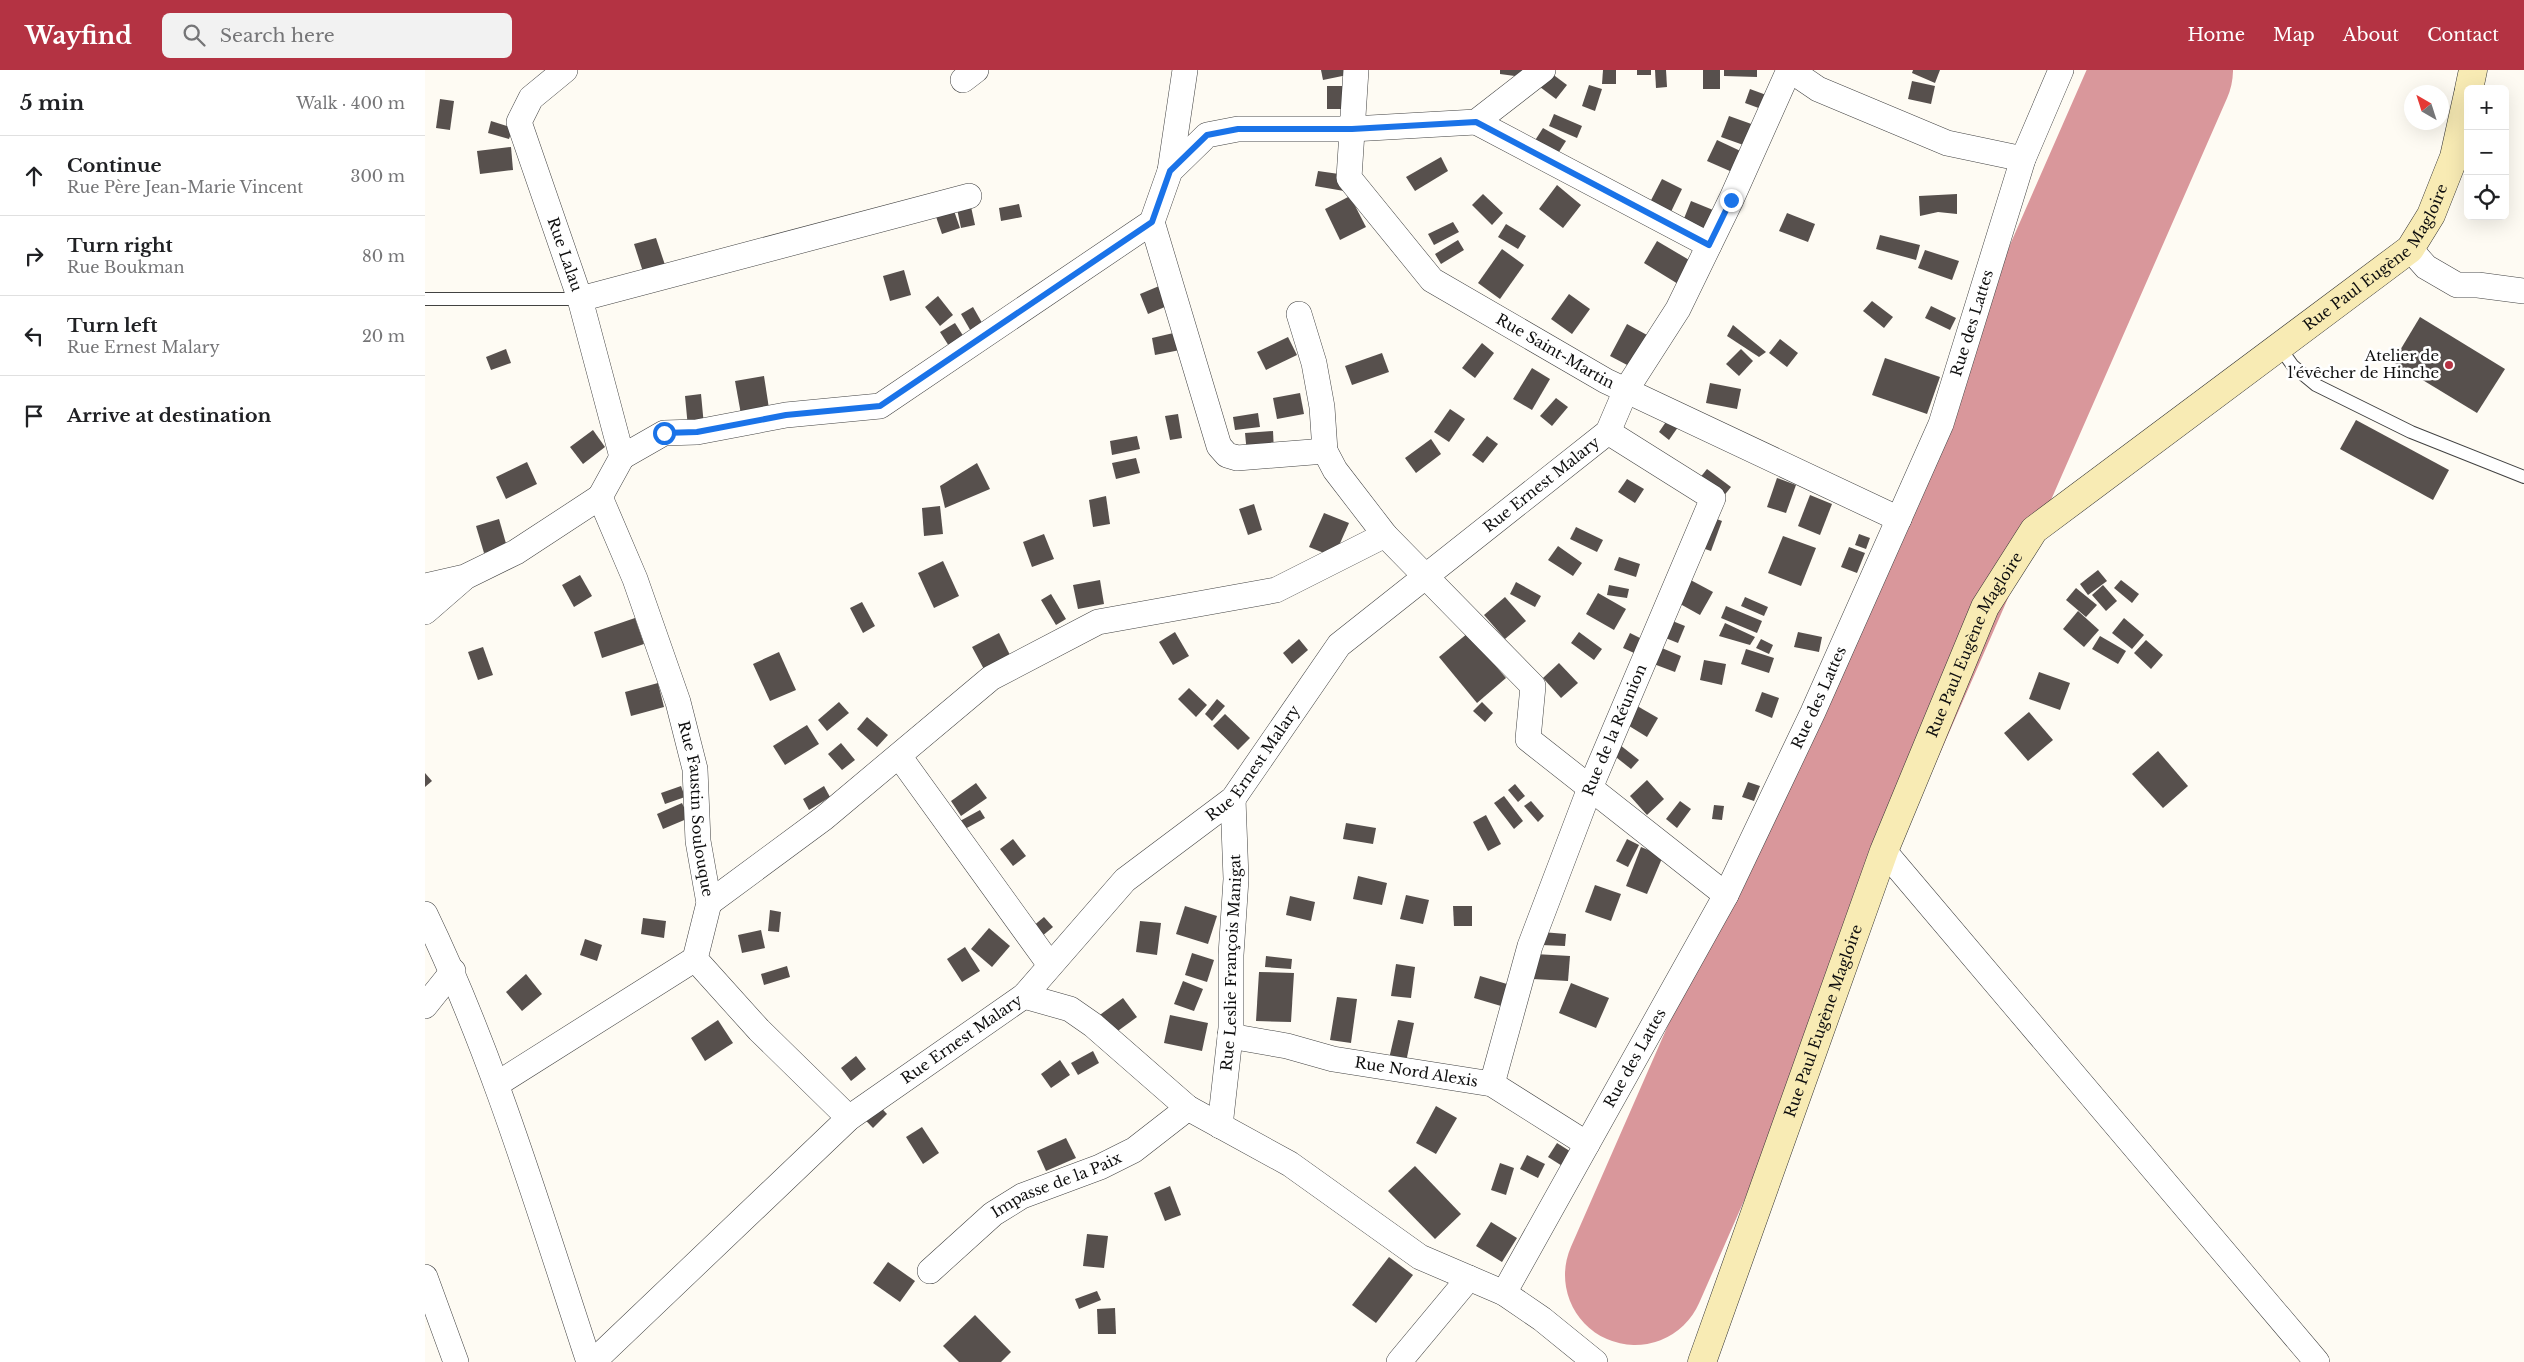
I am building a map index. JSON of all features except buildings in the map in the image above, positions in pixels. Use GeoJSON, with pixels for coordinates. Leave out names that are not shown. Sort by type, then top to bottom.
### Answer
{"type":"FeatureCollection","features":[{"type":"Feature","properties":{"kind":"main road"},"geometry":{"type":"LineString","coordinates":[[2470,85],[2473,70]]}},
{"type":"Feature","properties":{"kind":"main road","name":"Rue Paul Eugène Magloire"},"geometry":{"type":"LineString","coordinates":[[1702,1362],[1884,851],[1985,607],[2034,530],[2410,249],[2431,215],[2454,157],[2464,112]]}},
{"type":"Feature","properties":{"kind":"street","name":"Rue Lalau"},"geometry":{"type":"LineString","coordinates":[[565,70],[531,98],[519,122],[580,299],[622,457]]}},
{"type":"Feature","properties":{"kind":"street"},"geometry":{"type":"LineString","coordinates":[[1185,70],[1170,171],[1152,222],[1219,446],[1227,455],[1237,458],[1325,451]]}},
{"type":"Feature","properties":{"kind":"street","name":"Rue Saint-Martin"},"geometry":{"type":"LineString","coordinates":[[1356,70],[1349,178],[1432,280],[1626,390],[1899,519]]}},
{"type":"Feature","properties":{"kind":"street"},"geometry":{"type":"LineString","coordinates":[[1476,122],[1543,70]]}},
{"type":"Feature","properties":{"kind":"street"},"geometry":{"type":"LineString","coordinates":[[1789,70],[1818,90],[1947,143],[2023,159]]}},
{"type":"Feature","properties":{"kind":"street","name":"Rue Ernest Malary"},"geometry":{"type":"LineString","coordinates":[[591,1362],[849,1118],[1024,996],[1125,880],[1233,799],[1339,646],[1608,432],[1626,390],[1678,308],[1789,70]]}},
{"type":"Feature","properties":{"kind":"street","name":"Rue des Lattes"},"geometry":{"type":"LineString","coordinates":[[1504,1293],[1726,895],[1813,712],[1941,424],[2023,159],[2061,70]]}},
{"type":"Feature","properties":{"kind":"street"},"geometry":{"type":"LineString","coordinates":[[1170,171],[1207,135],[1238,129],[1352,129],[1476,122],[1709,245]]}},
{"type":"Feature","properties":{"kind":"street"},"geometry":{"type":"LineString","coordinates":[[580,299],[969,196]]}},
{"type":"Feature","properties":{"kind":"street"},"geometry":{"type":"LineString","coordinates":[[425,586],[465,577],[516,552],[599,498],[622,457],[664,433],[697,432],[786,415],[880,406],[1152,222]]}},
{"type":"Feature","properties":{"kind":"street"},"geometry":{"type":"LineString","coordinates":[[2410,249],[2426,267],[2457,285],[2477,285],[2524,291]]}},
{"type":"Feature","properties":{"kind":"street"},"geometry":{"type":"LineString","coordinates":[[1299,314],[1314,363],[1323,407],[1325,451],[1335,470],[1385,535],[1533,686],[1528,739],[1726,895]]}},
{"type":"Feature","properties":{"kind":"street","name":"Rue de la Réunion"},"geometry":{"type":"LineString","coordinates":[[1492,1084],[1530,946],[1590,788],[1713,498],[1608,432]]}},
{"type":"Feature","properties":{"kind":"street","name":"Rue Faustin Soulouque"},"geometry":{"type":"LineString","coordinates":[[599,498],[635,578],[678,702],[695,769],[698,841],[709,903],[695,959]]}},
{"type":"Feature","properties":{"kind":"street"},"geometry":{"type":"LineString","coordinates":[[709,903],[824,818],[991,678],[1098,622],[1276,590],[1385,535]]}},
{"type":"Feature","properties":{"kind":"street"},"geometry":{"type":"LineString","coordinates":[[425,612],[465,577]]}},
{"type":"Feature","properties":{"kind":"street"},"geometry":{"type":"LineString","coordinates":[[899,756],[1050,965]]}},
{"type":"Feature","properties":{"kind":"street","name":"Rue Leslie François Manigat"},"geometry":{"type":"LineString","coordinates":[[1220,1126],[1230,1036],[1231,955],[1237,879],[1233,799]]}},
{"type":"Feature","properties":{"kind":"street"},"geometry":{"type":"LineString","coordinates":[[1884,851],[2317,1362]]}},
{"type":"Feature","properties":{"kind":"street"},"geometry":{"type":"LineString","coordinates":[[425,914],[453,971],[497,1084],[591,1362]]}},
{"type":"Feature","properties":{"kind":"street"},"geometry":{"type":"LineString","coordinates":[[497,1084],[695,959],[759,1030],[849,1118]]}},
{"type":"Feature","properties":{"kind":"street"},"geometry":{"type":"LineString","coordinates":[[425,1006],[453,971]]}},
{"type":"Feature","properties":{"kind":"street"},"geometry":{"type":"LineString","coordinates":[[1024,996],[1070,1009],[1093,1025],[1188,1108],[1289,1164],[1421,1258],[1504,1293],[1543,1319],[1595,1362]]}},
{"type":"Feature","properties":{"kind":"street","name":"Rue Nord Alexis"},"geometry":{"type":"LineString","coordinates":[[1230,1036],[1287,1046],[1333,1059],[1492,1084],[1587,1144]]}},
{"type":"Feature","properties":{"kind":"street","name":"Impasse de la Paix"},"geometry":{"type":"LineString","coordinates":[[930,1271],[993,1214],[1022,1196],[1100,1168],[1134,1150],[1188,1108]]}},
{"type":"Feature","properties":{"kind":"street"},"geometry":{"type":"LineString","coordinates":[[425,1278],[456,1362]]}},
{"type":"Feature","properties":{"kind":"street"},"geometry":{"type":"LineString","coordinates":[[1399,1362],[1469,1278]]}},
{"type":"Feature","properties":{"kind":"lane"},"geometry":{"type":"LineString","coordinates":[[425,299],[580,299]]}},
{"type":"Feature","properties":{"kind":"lane"},"geometry":{"type":"LineString","coordinates":[[2280,348],[2293,366],[2316,384],[2411,432],[2524,477]]}},
{"type":"Feature","properties":{"kind":"runway"},"geometry":{"type":"LineString","coordinates":[[1635,1275],[2163,70]]}},
{"type":"Feature","properties":{"kind":"place","name":"Atelier de l'évêcher de Hinche"},"geometry":{"type":"Point","coordinates":[2449,365]}},
{"type":"Feature","properties":{"kind":"route"},"geometry":{"type":"LineString","coordinates":[[664,433],[697,432],[786,415],[880,406],[1152,222],[1170,171],[1207,135],[1238,129],[1352,129],[1476,122],[1709,245],[1731,200]]}}]}
